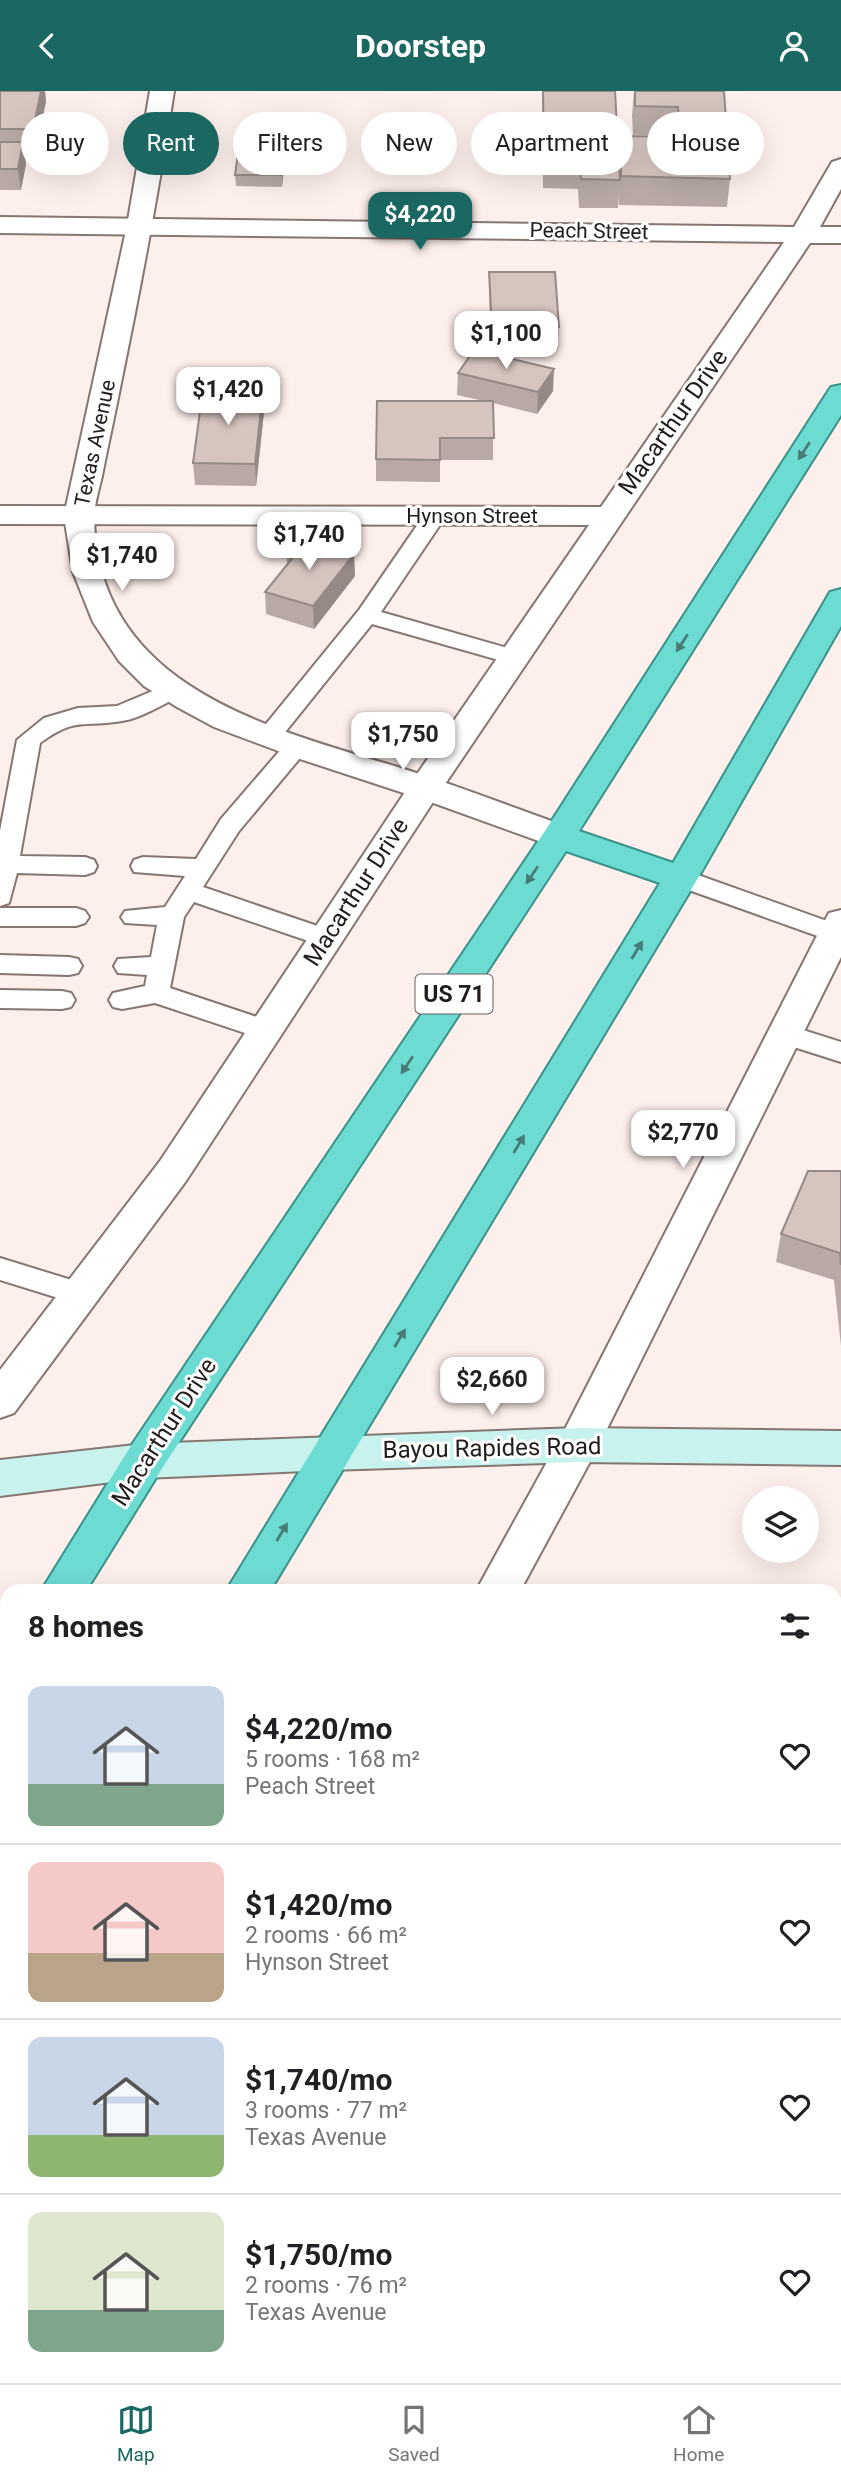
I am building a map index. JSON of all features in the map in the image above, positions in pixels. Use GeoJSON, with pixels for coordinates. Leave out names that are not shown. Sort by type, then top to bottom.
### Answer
{"type":"FeatureCollection","features":[{"type":"Feature","properties":{"kind":"highway","name":"Macarthur Drive"},"geometry":{"type":"LineString","coordinates":[[66,1584],[144,1461],[559,836],[841,393]]}},
{"type":"Feature","properties":{"kind":"highway"},"geometry":{"type":"LineString","coordinates":[[251,1584],[681,878],[841,599]]}},
{"type":"Feature","properties":{"kind":"highway"},"geometry":{"type":"LineString","coordinates":[[559,836],[681,878]]}},
{"type":"Feature","properties":{"kind":"main road","name":"Bayou Rapides Road"},"geometry":{"type":"LineString","coordinates":[[0,1478],[144,1461],[329,1453],[578,1445],[841,1448]]}},
{"type":"Feature","properties":{"kind":"street","name":"Texas Avenue"},"geometry":{"type":"LineString","coordinates":[[162,91],[140,226],[79,516],[82,549],[104,618],[132,656],[174,690],[200,706],[284,741],[425,787],[559,836]]}},
{"type":"Feature","properties":{"kind":"street","name":"Macarthur Drive"},"geometry":{"type":"LineString","coordinates":[[0,1401],[173,1171],[425,787],[803,233],[841,167]]}},
{"type":"Feature","properties":{"kind":"street","name":"Peach Street"},"geometry":{"type":"LineString","coordinates":[[0,225],[841,235]]}},
{"type":"Feature","properties":{"kind":"street","name":"Hynson Street"},"geometry":{"type":"LineString","coordinates":[[0,516],[608,516]]}},
{"type":"Feature","properties":{"kind":"street"},"geometry":{"type":"LineString","coordinates":[[501,1584],[578,1445],[838,927]]}},
{"type":"Feature","properties":{"kind":"lane"},"geometry":{"type":"LineString","coordinates":[[156,993],[172,916],[284,741],[435,516]]}},
{"type":"Feature","properties":{"kind":"lane"},"geometry":{"type":"LineString","coordinates":[[367,615],[513,657]]}},
{"type":"Feature","properties":{"kind":"lane"},"geometry":{"type":"LineString","coordinates":[[0,897],[29,740],[52,723],[78,716],[121,714],[174,690]]}},
{"type":"Feature","properties":{"kind":"lane"},"geometry":{"type":"LineString","coordinates":[[6,864],[85,866]]}},
{"type":"Feature","properties":{"kind":"lane"},"geometry":{"type":"LineString","coordinates":[[143,866],[203,867]]}},
{"type":"Feature","properties":{"kind":"lane"},"geometry":{"type":"LineString","coordinates":[[681,878],[838,927]]}},
{"type":"Feature","properties":{"kind":"lane"},"geometry":{"type":"LineString","coordinates":[[188,891],[326,938]]}},
{"type":"Feature","properties":{"kind":"lane"},"geometry":{"type":"LineString","coordinates":[[134,918],[172,916]]}},
{"type":"Feature","properties":{"kind":"lane"},"geometry":{"type":"LineString","coordinates":[[0,917],[76,917]]}},
{"type":"Feature","properties":{"kind":"lane"},"geometry":{"type":"LineString","coordinates":[[0,964],[69,966]]}},
{"type":"Feature","properties":{"kind":"lane"},"geometry":{"type":"LineString","coordinates":[[127,966],[162,967]]}},
{"type":"Feature","properties":{"kind":"lane"},"geometry":{"type":"LineString","coordinates":[[122,1000],[156,993],[265,1030]]}},
{"type":"Feature","properties":{"kind":"lane"},"geometry":{"type":"LineString","coordinates":[[0,999],[62,1000]]}},
{"type":"Feature","properties":{"kind":"lane"},"geometry":{"type":"LineString","coordinates":[[784,1034],[841,1052]]}},
{"type":"Feature","properties":{"kind":"lane"},"geometry":{"type":"LineString","coordinates":[[0,1269],[81,1294]]}},
{"type":"Feature","properties":{"kind":"building"},"geometry":{"type":"Polygon","coordinates":[[[0,91],[41,91],[37,112],[21,112],[21,129],[0,129],[0,91]]]}},
{"type":"Feature","properties":{"kind":"building"},"geometry":{"type":"Polygon","coordinates":[[[543,91],[615,91],[616,112],[543,112],[543,91]]]}},
{"type":"Feature","properties":{"kind":"building"},"geometry":{"type":"Polygon","coordinates":[[[635,91],[724,91],[725,112],[678,112],[678,107],[635,106],[635,91]]]}},
{"type":"Feature","properties":{"kind":"building"},"geometry":{"type":"Polygon","coordinates":[[[633,136],[647,136],[647,175],[730,175],[730,179],[621,176],[633,175],[633,136]]]}},
{"type":"Feature","properties":{"kind":"building"},"geometry":{"type":"Polygon","coordinates":[[[0,142],[21,142],[18,169],[0,169],[0,142]]]}},
{"type":"Feature","properties":{"kind":"building"},"geometry":{"type":"Polygon","coordinates":[[[581,175],[620,175],[620,180],[581,179],[581,175]]]}},
{"type":"Feature","properties":{"kind":"building"},"geometry":{"type":"Polygon","coordinates":[[[489,272],[555,272],[559,327],[492,327],[489,272]]]}},
{"type":"Feature","properties":{"kind":"building"},"geometry":{"type":"Polygon","coordinates":[[[474,350],[554,369],[538,392],[458,373],[474,350]]]}},
{"type":"Feature","properties":{"kind":"building"},"geometry":{"type":"Polygon","coordinates":[[[203,389],[263,390],[255,464],[193,463],[203,389]]]}},
{"type":"Feature","properties":{"kind":"building"},"geometry":{"type":"Polygon","coordinates":[[[377,401],[493,401],[494,438],[440,438],[440,460],[376,459],[377,401]]]}},
{"type":"Feature","properties":{"kind":"building"},"geometry":{"type":"Polygon","coordinates":[[[292,536],[354,554],[313,606],[265,592],[299,550],[286,544],[292,536]]]}},
{"type":"Feature","properties":{"kind":"building"},"geometry":{"type":"Polygon","coordinates":[[[808,1171],[841,1171],[841,1265],[840,1253],[781,1234],[808,1171]]]}}]}
